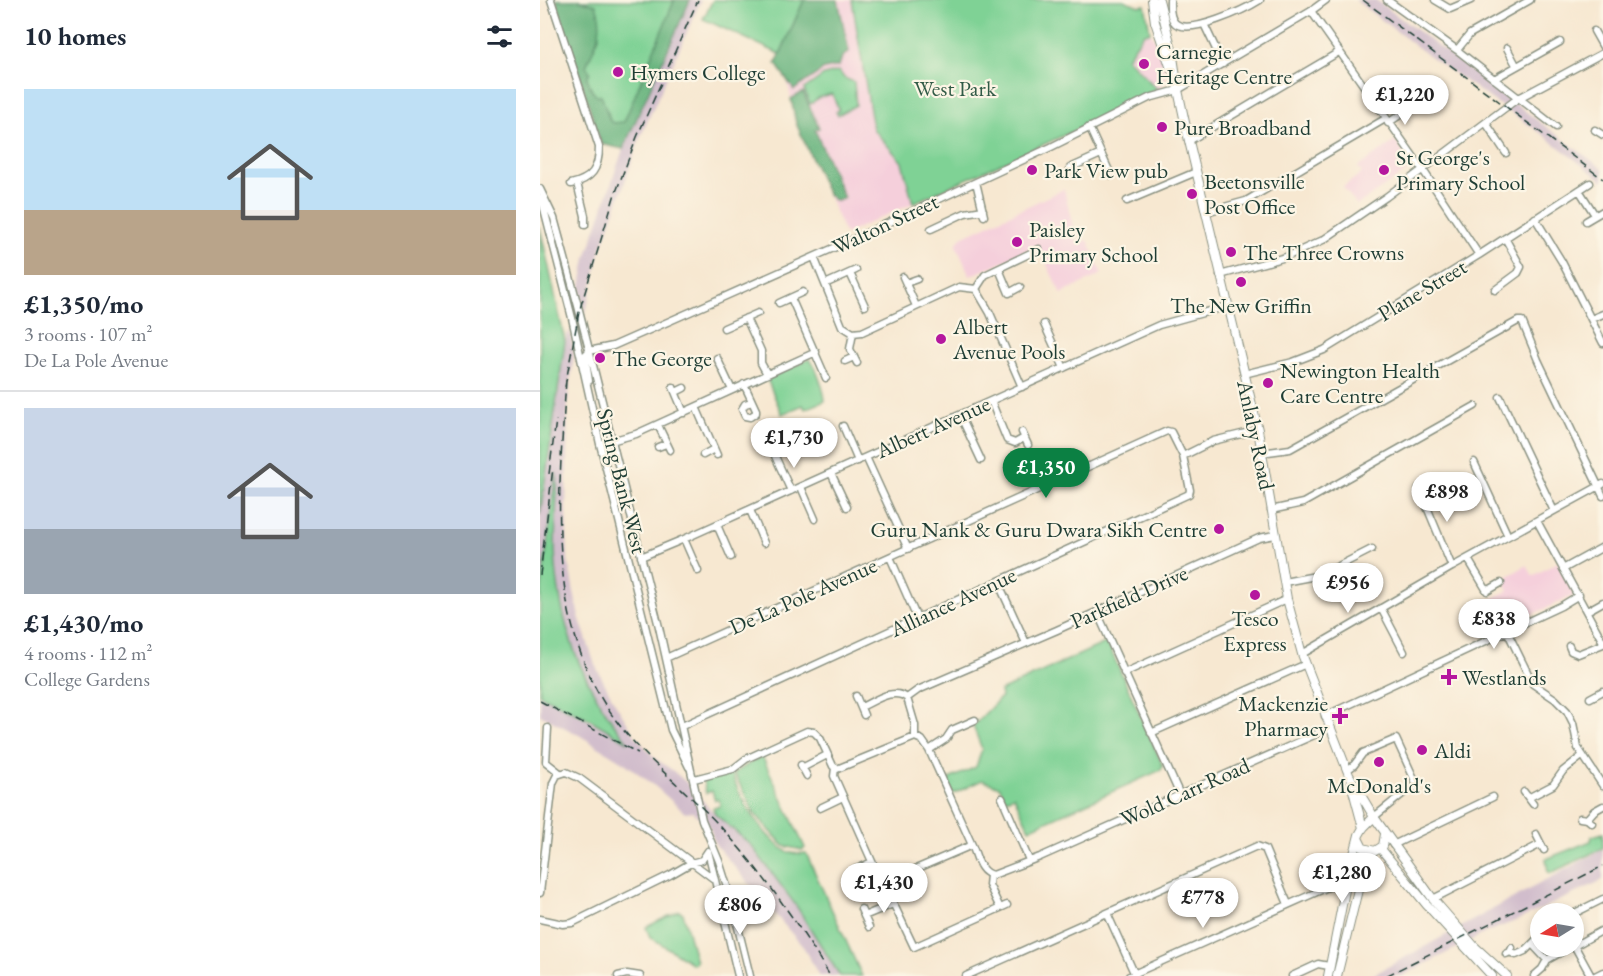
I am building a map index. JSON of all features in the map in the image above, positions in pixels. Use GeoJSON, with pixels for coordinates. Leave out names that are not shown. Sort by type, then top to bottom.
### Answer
{"type":"FeatureCollection","features":[{"type":"Feature","properties":{"kind":"main road","name":"Anlaby Road"},"geometry":{"type":"LineString","coordinates":[[1152,0],[1155,22],[1178,90]]}},
{"type":"Feature","properties":{"kind":"main road","name":"Anlaby Road"},"geometry":{"type":"LineString","coordinates":[[1159,0],[1172,50],[1178,90],[1196,172],[1262,453],[1287,600],[1302,654],[1348,772],[1363,828]]}},
{"type":"Feature","properties":{"kind":"main road","name":"Anlaby Road"},"geometry":{"type":"LineString","coordinates":[[1348,772],[1374,817],[1433,899],[1474,946],[1507,976]]}},
{"type":"Feature","properties":{"kind":"main road"},"geometry":{"type":"LineString","coordinates":[[1328,976],[1346,885],[1359,838],[1363,828],[1374,817]]}},
{"type":"Feature","properties":{"kind":"main road"},"geometry":{"type":"LineString","coordinates":[[1337,976],[1364,865],[1368,856],[1386,841],[1383,830],[1370,824],[1363,828]]}},
{"type":"Feature","properties":{"kind":"main road"},"geometry":{"type":"LineString","coordinates":[[1359,838],[1363,848],[1378,850],[1492,976]]}},
{"type":"Feature","properties":{"kind":"street"},"geometry":{"type":"LineString","coordinates":[[552,0],[599,147],[597,166],[593,175],[574,184],[583,209],[584,228]]}},
{"type":"Feature","properties":{"kind":"street"},"geometry":{"type":"LineString","coordinates":[[1170,0],[1170,15],[1176,24],[1183,26],[1204,24],[1260,0]]}},
{"type":"Feature","properties":{"kind":"street","name":"Walton Street"},"geometry":{"type":"LineString","coordinates":[[589,351],[613,346],[814,257],[1051,147],[1149,98],[1178,90],[1326,0]]}},
{"type":"Feature","properties":{"kind":"street"},"geometry":{"type":"LineString","coordinates":[[1387,0],[1457,50],[1517,99],[1556,127]]}},
{"type":"Feature","properties":{"kind":"street"},"geometry":{"type":"LineString","coordinates":[[1435,0],[1450,9],[1471,0]]}},
{"type":"Feature","properties":{"kind":"street"},"geometry":{"type":"LineString","coordinates":[[1457,50],[1470,34],[1526,1]]}},
{"type":"Feature","properties":{"kind":"street"},"geometry":{"type":"LineString","coordinates":[[1311,11],[1423,170],[1479,255]]}},
{"type":"Feature","properties":{"kind":"street"},"geometry":{"type":"LineString","coordinates":[[1204,24],[1223,64]]}},
{"type":"Feature","properties":{"kind":"street"},"geometry":{"type":"LineString","coordinates":[[1594,31],[1603,47]]}},
{"type":"Feature","properties":{"kind":"street"},"geometry":{"type":"LineString","coordinates":[[1494,79],[1557,43],[1551,37]]}},
{"type":"Feature","properties":{"kind":"street"},"geometry":{"type":"LineString","coordinates":[[1507,48],[1516,65]]}},
{"type":"Feature","properties":{"kind":"street"},"geometry":{"type":"LineString","coordinates":[[1189,141],[1339,52]]}},
{"type":"Feature","properties":{"kind":"street"},"geometry":{"type":"LineString","coordinates":[[1220,275],[1286,257],[1323,240],[1423,170],[1517,99],[1603,53]]}},
{"type":"Feature","properties":{"kind":"street"},"geometry":{"type":"LineString","coordinates":[[1206,212],[1246,201],[1419,102]]}},
{"type":"Feature","properties":{"kind":"street"},"geometry":{"type":"LineString","coordinates":[[1486,123],[1506,153]]}},
{"type":"Feature","properties":{"kind":"street"},"geometry":{"type":"LineString","coordinates":[[1089,127],[1111,175]]}},
{"type":"Feature","properties":{"kind":"street"},"geometry":{"type":"LineString","coordinates":[[1595,130],[1603,135]]}},
{"type":"Feature","properties":{"kind":"street"},"geometry":{"type":"LineString","coordinates":[[1070,168],[1101,154]]}},
{"type":"Feature","properties":{"kind":"street"},"geometry":{"type":"LineString","coordinates":[[1127,201],[1196,172]]}},
{"type":"Feature","properties":{"kind":"street"},"geometry":{"type":"LineString","coordinates":[[942,234],[934,228],[965,213],[983,213],[976,182]]}},
{"type":"Feature","properties":{"kind":"street","name":"Plane Street"},"geometry":{"type":"LineString","coordinates":[[1244,374],[1293,362],[1324,350],[1479,255],[1590,183]]}},
{"type":"Feature","properties":{"kind":"street","name":"Spring Bank West"},"geometry":{"type":"LineString","coordinates":[[540,189],[671,730],[694,777]]}},
{"type":"Feature","properties":{"kind":"street"},"geometry":{"type":"LineString","coordinates":[[1579,190],[1595,215]]}},
{"type":"Feature","properties":{"kind":"street","name":"Spring Bank West"},"geometry":{"type":"LineString","coordinates":[[540,194],[546,212]]}},
{"type":"Feature","properties":{"kind":"street"},"geometry":{"type":"LineString","coordinates":[[1586,221],[1603,211]]}},
{"type":"Feature","properties":{"kind":"street"},"geometry":{"type":"LineString","coordinates":[[1535,218],[1562,262],[1603,343]]}},
{"type":"Feature","properties":{"kind":"street","name":"Spring Bank West"},"geometry":{"type":"LineString","coordinates":[[547,220],[589,351],[666,658],[702,820],[720,861],[750,976]]}},
{"type":"Feature","properties":{"kind":"street"},"geometry":{"type":"LineString","coordinates":[[1495,290],[1518,273],[1521,267],[1505,238]]}},
{"type":"Feature","properties":{"kind":"street"},"geometry":{"type":"LineString","coordinates":[[976,289],[985,275],[1038,249]]}},
{"type":"Feature","properties":{"kind":"street"},"geometry":{"type":"LineString","coordinates":[[814,257],[842,326],[853,333],[862,332],[959,287],[976,289]]}},
{"type":"Feature","properties":{"kind":"street"},"geometry":{"type":"LineString","coordinates":[[999,269],[1009,292],[1020,287]]}},
{"type":"Feature","properties":{"kind":"street"},"geometry":{"type":"LineString","coordinates":[[825,284],[853,271],[865,306]]}},
{"type":"Feature","properties":{"kind":"street"},"geometry":{"type":"LineString","coordinates":[[916,306],[905,280],[917,279]]}},
{"type":"Feature","properties":{"kind":"street"},"geometry":{"type":"LineString","coordinates":[[976,289],[990,313],[1022,387]]}},
{"type":"Feature","properties":{"kind":"street"},"geometry":{"type":"LineString","coordinates":[[778,303],[803,292]]}},
{"type":"Feature","properties":{"kind":"street"},"geometry":{"type":"LineString","coordinates":[[791,298],[826,378]]}},
{"type":"Feature","properties":{"kind":"street","name":"Albert Avenue"},"geometry":{"type":"LineString","coordinates":[[641,557],[684,540],[1169,320],[1228,306]]}},
{"type":"Feature","properties":{"kind":"street"},"geometry":{"type":"LineString","coordinates":[[724,328],[758,313]]}},
{"type":"Feature","properties":{"kind":"street"},"geometry":{"type":"LineString","coordinates":[[1591,319],[1603,314]]}},
{"type":"Feature","properties":{"kind":"street"},"geometry":{"type":"LineString","coordinates":[[746,318],[761,351],[761,363],[767,374]]}},
{"type":"Feature","properties":{"kind":"street"},"geometry":{"type":"LineString","coordinates":[[1262,453],[1290,449],[1518,321],[1522,321],[1603,496]]}},
{"type":"Feature","properties":{"kind":"street"},"geometry":{"type":"LineString","coordinates":[[1044,324],[1064,368]]}},
{"type":"Feature","properties":{"kind":"street"},"geometry":{"type":"LineString","coordinates":[[845,361],[855,360],[850,349],[853,333]]}},
{"type":"Feature","properties":{"kind":"street"},"geometry":{"type":"LineString","coordinates":[[589,351],[585,356],[590,398]]}},
{"type":"Feature","properties":{"kind":"street"},"geometry":{"type":"LineString","coordinates":[[600,444],[636,434],[816,352]]}},
{"type":"Feature","properties":{"kind":"street"},"geometry":{"type":"LineString","coordinates":[[727,359],[718,360],[732,390]]}},
{"type":"Feature","properties":{"kind":"street"},"geometry":{"type":"LineString","coordinates":[[744,384],[752,402]]}},
{"type":"Feature","properties":{"kind":"street"},"geometry":{"type":"LineString","coordinates":[[684,388],[674,389],[684,413]]}},
{"type":"Feature","properties":{"kind":"street"},"geometry":{"type":"LineString","coordinates":[[1500,397],[1554,511]]}},
{"type":"Feature","properties":{"kind":"street"},"geometry":{"type":"LineString","coordinates":[[991,401],[1007,440],[1015,442],[1023,435],[1028,445]]}},
{"type":"Feature","properties":{"kind":"street"},"geometry":{"type":"LineString","coordinates":[[1271,510],[1303,503],[1475,406]]}},
{"type":"Feature","properties":{"kind":"street"},"geometry":{"type":"LineString","coordinates":[[696,407],[716,452],[703,455]]}},
{"type":"Feature","properties":{"kind":"street"},"geometry":{"type":"LineString","coordinates":[[960,415],[981,460]]}},
{"type":"Feature","properties":{"kind":"street"},"geometry":{"type":"LineString","coordinates":[[658,424],[668,447],[658,447]]}},
{"type":"Feature","properties":{"kind":"street"},"geometry":{"type":"LineString","coordinates":[[853,429],[844,429],[858,461]]}},
{"type":"Feature","properties":{"kind":"street"},"geometry":{"type":"LineString","coordinates":[[1182,456],[1213,441],[1257,430]]}},
{"type":"Feature","properties":{"kind":"street","name":"De La Pole Avenue"},"geometry":{"type":"LineString","coordinates":[[666,658],[1167,431],[1171,432],[1182,456]]}},
{"type":"Feature","properties":{"kind":"street"},"geometry":{"type":"LineString","coordinates":[[775,456],[791,491]]}},
{"type":"Feature","properties":{"kind":"street","name":"Alliance Avenue"},"geometry":{"type":"LineString","coordinates":[[682,726],[911,621],[916,616],[922,616],[1189,494],[1182,456]]}},
{"type":"Feature","properties":{"kind":"street"},"geometry":{"type":"LineString","coordinates":[[866,457],[908,549]]}},
{"type":"Feature","properties":{"kind":"street"},"geometry":{"type":"LineString","coordinates":[[1474,462],[1508,536]]}},
{"type":"Feature","properties":{"kind":"street"},"geometry":{"type":"LineString","coordinates":[[831,473],[848,507]]}},
{"type":"Feature","properties":{"kind":"street"},"geometry":{"type":"LineString","coordinates":[[1302,654],[1452,567],[1600,486]]}},
{"type":"Feature","properties":{"kind":"street"},"geometry":{"type":"LineString","coordinates":[[801,487],[815,519]]}},
{"type":"Feature","properties":{"kind":"street"},"geometry":{"type":"LineString","coordinates":[[1419,488],[1452,567]]}},
{"type":"Feature","properties":{"kind":"street"},"geometry":{"type":"LineString","coordinates":[[750,510],[764,543]]}},
{"type":"Feature","properties":{"kind":"street"},"geometry":{"type":"LineString","coordinates":[[1537,520],[1603,643],[1578,654],[1569,651]]}},
{"type":"Feature","properties":{"kind":"street"},"geometry":{"type":"LineString","coordinates":[[717,525],[731,556]]}},
{"type":"Feature","properties":{"kind":"street","name":"Parkfield Drive"},"geometry":{"type":"LineString","coordinates":[[908,698],[918,690],[983,663],[1259,538],[1275,535]]}},
{"type":"Feature","properties":{"kind":"street"},"geometry":{"type":"LineString","coordinates":[[684,540],[698,571]]}},
{"type":"Feature","properties":{"kind":"street"},"geometry":{"type":"LineString","coordinates":[[1563,569],[1603,547]]}},
{"type":"Feature","properties":{"kind":"street"},"geometry":{"type":"LineString","coordinates":[[1284,582],[1321,575],[1372,549]]}},
{"type":"Feature","properties":{"kind":"street"},"geometry":{"type":"LineString","coordinates":[[890,557],[916,616]]}},
{"type":"Feature","properties":{"kind":"street"},"geometry":{"type":"LineString","coordinates":[[1468,559],[1487,591],[1501,583]]}},
{"type":"Feature","properties":{"kind":"street"},"geometry":{"type":"LineString","coordinates":[[998,582],[1026,643]]}},
{"type":"Feature","properties":{"kind":"street"},"geometry":{"type":"LineString","coordinates":[[1325,716],[1561,606],[1579,595]]}},
{"type":"Feature","properties":{"kind":"street"},"geometry":{"type":"LineString","coordinates":[[1124,673],[1287,600]]}},
{"type":"Feature","properties":{"kind":"street"},"geometry":{"type":"LineString","coordinates":[[1587,611],[1603,602]]}},
{"type":"Feature","properties":{"kind":"street"},"geometry":{"type":"LineString","coordinates":[[1381,608],[1402,649],[1394,650]]}},
{"type":"Feature","properties":{"kind":"street"},"geometry":{"type":"LineString","coordinates":[[1097,612],[1180,795]]}},
{"type":"Feature","properties":{"kind":"street"},"geometry":{"type":"LineString","coordinates":[[1507,631],[1533,684],[1555,699],[1567,711],[1582,756],[1603,786]]}},
{"type":"Feature","properties":{"kind":"street"},"geometry":{"type":"LineString","coordinates":[[1151,733],[1306,664]]}},
{"type":"Feature","properties":{"kind":"street"},"geometry":{"type":"LineString","coordinates":[[1590,698],[1603,691]]}},
{"type":"Feature","properties":{"kind":"street"},"geometry":{"type":"LineString","coordinates":[[861,707],[892,694],[904,695],[908,698],[915,725],[915,737]]}},
{"type":"Feature","properties":{"kind":"street"},"geometry":{"type":"LineString","coordinates":[[856,696],[864,715]]}},
{"type":"Feature","properties":{"kind":"street"},"geometry":{"type":"LineString","coordinates":[[930,750],[946,739],[952,730],[975,720]]}},
{"type":"Feature","properties":{"kind":"street"},"geometry":{"type":"LineString","coordinates":[[548,728],[546,762],[559,774],[572,773],[714,879]]}},
{"type":"Feature","properties":{"kind":"street","name":"Wold Carr Road"},"geometry":{"type":"LineString","coordinates":[[990,875],[1040,856],[1330,728]]}},
{"type":"Feature","properties":{"kind":"street"},"geometry":{"type":"LineString","coordinates":[[694,777],[733,769],[746,759],[807,731],[814,732],[820,738],[835,768],[834,776],[878,875],[887,880],[922,868],[972,845]]}},
{"type":"Feature","properties":{"kind":"street"},"geometry":{"type":"LineString","coordinates":[[835,768],[915,737],[922,740],[930,750],[982,870],[990,875],[989,885],[1000,908]]}},
{"type":"Feature","properties":{"kind":"street"},"geometry":{"type":"LineString","coordinates":[[1348,772],[1363,753],[1396,738],[1417,784],[1374,817]]}},
{"type":"Feature","properties":{"kind":"street"},"geometry":{"type":"LineString","coordinates":[[807,776],[802,766],[827,754]]}},
{"type":"Feature","properties":{"kind":"street"},"geometry":{"type":"LineString","coordinates":[[1524,792],[1532,801],[1553,785],[1563,771],[1582,756]]}},
{"type":"Feature","properties":{"kind":"street"},"geometry":{"type":"LineString","coordinates":[[540,893],[553,783],[559,774]]}},
{"type":"Feature","properties":{"kind":"street"},"geometry":{"type":"LineString","coordinates":[[820,808],[843,797]]}},
{"type":"Feature","properties":{"kind":"street"},"geometry":{"type":"LineString","coordinates":[[1393,845],[1493,797]]}},
{"type":"Feature","properties":{"kind":"street"},"geometry":{"type":"LineString","coordinates":[[1002,798],[1029,860]]}},
{"type":"Feature","properties":{"kind":"street"},"geometry":{"type":"LineString","coordinates":[[1586,820],[1594,811],[1603,806]]}},
{"type":"Feature","properties":{"kind":"street","name":"Spring Bank West"},"geometry":{"type":"LineString","coordinates":[[707,834],[714,879],[738,976]]}},
{"type":"Feature","properties":{"kind":"street"},"geometry":{"type":"LineString","coordinates":[[1433,899],[1542,847],[1536,834]]}},
{"type":"Feature","properties":{"kind":"street"},"geometry":{"type":"LineString","coordinates":[[966,976],[1257,846],[1265,849],[1288,904]]}},
{"type":"Feature","properties":{"kind":"street"},"geometry":{"type":"LineString","coordinates":[[540,920],[563,924],[572,923],[670,875],[691,862],[702,860],[708,851]]}},
{"type":"Feature","properties":{"kind":"street"},"geometry":{"type":"LineString","coordinates":[[848,873],[872,862]]}},
{"type":"Feature","properties":{"kind":"street"},"geometry":{"type":"LineString","coordinates":[[887,880],[886,888],[914,947],[1007,905]]}},
{"type":"Feature","properties":{"kind":"street"},"geometry":{"type":"LineString","coordinates":[[1107,913],[1133,975],[1337,883],[1346,885]]}},
{"type":"Feature","properties":{"kind":"street"},"geometry":{"type":"LineString","coordinates":[[1584,908],[1603,899]]}},
{"type":"Feature","properties":{"kind":"street"},"geometry":{"type":"LineString","coordinates":[[864,916],[893,904]]}},
{"type":"Feature","properties":{"kind":"street"},"geometry":{"type":"LineString","coordinates":[[861,909],[869,927]]}},
{"type":"Feature","properties":{"kind":"street"},"geometry":{"type":"LineString","coordinates":[[1584,940],[1603,930]]}},
{"type":"Feature","properties":{"kind":"street"},"geometry":{"type":"LineString","coordinates":[[1510,952],[1516,955],[1530,946]]}},
{"type":"Feature","properties":{"kind":"street"},"geometry":{"type":"LineString","coordinates":[[1544,957],[1547,960]]}},
{"type":"Feature","properties":{"kind":"street"},"geometry":{"type":"LineString","coordinates":[[1534,976],[1547,960],[1553,957]]}},
{"type":"Feature","properties":{"kind":"street"},"geometry":{"type":"LineString","coordinates":[[1580,957],[1593,976],[1603,972]]}},
{"type":"Feature","properties":{"kind":"street"},"geometry":{"type":"LineString","coordinates":[[1292,976],[1318,964],[1329,966]]}},
{"type":"Feature","properties":{"kind":"street"},"geometry":{"type":"LineString","coordinates":[[618,976],[627,974],[640,976]]}},
{"type":"Feature","properties":{"kind":"shaded area"},"geometry":{"type":"Polygon","coordinates":[[[690,0],[701,0],[640,138],[600,253],[585,316],[580,292],[586,258],[623,149],[690,0]]]}},
{"type":"Feature","properties":{"kind":"shaded area"},"geometry":{"type":"Polygon","coordinates":[[[804,0],[852,0],[873,129],[902,162],[913,203],[845,234],[796,123],[787,80],[776,64],[804,0]]]}},
{"type":"Feature","properties":{"kind":"shaded area"},"geometry":{"type":"Polygon","coordinates":[[[1355,0],[1376,0],[1603,169],[1603,181],[1542,134],[1436,61],[1355,0]]]}},
{"type":"Feature","properties":{"kind":"shaded area"},"geometry":{"type":"Polygon","coordinates":[[[1150,32],[1163,55],[1165,82],[1157,89],[1127,58],[1144,33],[1150,32]]]}},
{"type":"Feature","properties":{"kind":"shaded area","name":"St George's Primary School"},"geometry":{"type":"Polygon","coordinates":[[[1395,141],[1413,167],[1357,205],[1343,187],[1362,173],[1358,167],[1395,141]]]}},
{"type":"Feature","properties":{"kind":"shaded area","name":"Paisley Primary School"},"geometry":{"type":"Polygon","coordinates":[[[1064,189],[1077,244],[1088,240],[1102,274],[1061,294],[1038,246],[970,276],[956,245],[960,238],[1064,189]]]}},
{"type":"Feature","properties":{"kind":"shaded area"},"geometry":{"type":"Polygon","coordinates":[[[570,330],[574,354],[568,402],[566,508],[568,560],[578,613],[595,665],[636,737],[656,759],[687,783],[711,810],[751,845],[797,907],[840,976],[819,976],[804,948],[715,844],[710,828],[693,812],[685,813],[626,764],[579,735],[540,715],[540,695],[626,740],[590,689],[572,649],[559,597],[555,550],[556,475],[540,603],[540,515],[557,386],[565,341],[570,330]]]}},
{"type":"Feature","properties":{"kind":"shaded area"},"geometry":{"type":"Polygon","coordinates":[[[1558,562],[1575,595],[1482,637],[1469,610],[1509,590],[1503,579],[1527,565],[1533,576],[1558,562]]]}},
{"type":"Feature","properties":{"kind":"shaded area"},"geometry":{"type":"Polygon","coordinates":[[[1603,849],[1603,880],[1554,903],[1530,903],[1530,914],[1489,931],[1402,976],[1371,976],[1603,849]]]}},
{"type":"Feature","properties":{"kind":"green space"},"geometry":{"type":"Polygon","coordinates":[[[556,0],[579,0],[596,5],[600,22],[596,43],[586,66],[590,72],[587,78],[592,91],[597,96],[601,95],[610,121],[613,123],[624,122],[674,1],[672,0],[690,0],[623,149],[601,144],[556,0]]]}},
{"type":"Feature","properties":{"kind":"green space"},"geometry":{"type":"Polygon","coordinates":[[[579,0],[675,1],[624,123],[610,121],[608,112],[592,91],[587,78],[586,66],[599,37],[596,5],[579,0]]]}},
{"type":"Feature","properties":{"kind":"green space"},"geometry":{"type":"Polygon","coordinates":[[[713,0],[804,0],[780,54],[703,19],[713,0]]]}},
{"type":"Feature","properties":{"kind":"green space"},"geometry":{"type":"Polygon","coordinates":[[[804,0],[838,0],[849,52],[842,57],[839,66],[824,69],[794,90],[776,64],[804,0]]]}},
{"type":"Feature","properties":{"kind":"green space","name":"West Park"},"geometry":{"type":"Polygon","coordinates":[[[852,0],[1123,0],[1140,6],[1145,5],[1150,32],[1144,33],[1127,58],[1157,89],[1089,124],[913,203],[902,162],[873,129],[852,0]]]}},
{"type":"Feature","properties":{"kind":"green space"},"geometry":{"type":"Polygon","coordinates":[[[839,71],[844,78],[854,82],[856,105],[838,115],[836,112],[839,110],[832,94],[820,97],[810,104],[804,89],[824,75],[839,71]]]}},
{"type":"Feature","properties":{"kind":"green space"},"geometry":{"type":"Polygon","coordinates":[[[803,92],[819,128],[815,130],[844,198],[835,201],[827,193],[796,123],[791,99],[803,92]]]}},
{"type":"Feature","properties":{"kind":"green space"},"geometry":{"type":"Polygon","coordinates":[[[540,227],[565,341],[540,515],[540,227]]]}},
{"type":"Feature","properties":{"kind":"green space"},"geometry":{"type":"Polygon","coordinates":[[[809,359],[819,378],[825,401],[805,409],[803,405],[782,414],[767,379],[809,359]]]}},
{"type":"Feature","properties":{"kind":"green space"},"geometry":{"type":"Polygon","coordinates":[[[556,473],[555,550],[561,603],[567,628],[585,676],[611,720],[628,742],[591,720],[540,695],[540,603],[556,473]]]}},
{"type":"Feature","properties":{"kind":"green space"},"geometry":{"type":"Polygon","coordinates":[[[1107,642],[1163,766],[1161,770],[1029,829],[1014,796],[1005,799],[1000,787],[982,780],[953,794],[947,780],[976,767],[982,749],[973,726],[1001,697],[1000,691],[1107,642]]]}},
{"type":"Feature","properties":{"kind":"green space"},"geometry":{"type":"Polygon","coordinates":[[[762,756],[805,848],[802,850],[784,846],[755,814],[734,773],[762,756]]]}},
{"type":"Feature","properties":{"kind":"green space"},"geometry":{"type":"Polygon","coordinates":[[[732,774],[746,805],[767,834],[785,851],[806,853],[862,976],[840,976],[797,907],[751,845],[715,814],[713,808],[720,806],[719,799],[715,800],[712,791],[706,793],[703,780],[732,774]]]}},
{"type":"Feature","properties":{"kind":"green space"},"geometry":{"type":"Polygon","coordinates":[[[1603,833],[1603,848],[1551,873],[1548,872],[1546,859],[1591,841],[1592,836],[1603,833]]]}},
{"type":"Feature","properties":{"kind":"green space"},"geometry":{"type":"Polygon","coordinates":[[[679,911],[683,913],[696,962],[693,964],[650,937],[646,927],[679,911]]]}},
{"type":"Feature","properties":{"kind":"railway"},"geometry":{"type":"LineString","coordinates":[[565,387],[579,312],[614,197],[637,137],[698,0]]}},
{"type":"Feature","properties":{"kind":"railway"},"geometry":{"type":"LineString","coordinates":[[1363,0],[1603,179]]}},
{"type":"Feature","properties":{"kind":"railway"},"geometry":{"type":"LineString","coordinates":[[566,380],[560,491],[562,565],[575,637],[588,672],[600,696],[630,738],[720,826],[750,861],[792,917],[830,976]]}},
{"type":"Feature","properties":{"kind":"railway"},"geometry":{"type":"LineString","coordinates":[[549,474],[556,420]]}},
{"type":"Feature","properties":{"kind":"railway"},"geometry":{"type":"LineString","coordinates":[[540,575],[553,468]]}},
{"type":"Feature","properties":{"kind":"railway"},"geometry":{"type":"LineString","coordinates":[[540,701],[638,753]]}},
{"type":"Feature","properties":{"kind":"railway"},"geometry":{"type":"LineString","coordinates":[[1386,976],[1603,866]]}},
{"type":"Feature","properties":{"kind":"place","name":"Carnegie Heritage Centre"},"geometry":{"type":"Point","coordinates":[1144,64]}},
{"type":"Feature","properties":{"kind":"place","name":"Hymers College"},"geometry":{"type":"Point","coordinates":[618,72]}},
{"type":"Feature","properties":{"kind":"place","name":"Pure Broadband"},"geometry":{"type":"Point","coordinates":[1162,127]}},
{"type":"Feature","properties":{"kind":"place","name":"Park View pub"},"geometry":{"type":"Point","coordinates":[1032,170]}},
{"type":"Feature","properties":{"kind":"place","name":"St George's Primary School"},"geometry":{"type":"Point","coordinates":[1384,170]}},
{"type":"Feature","properties":{"kind":"place","name":"Beetonsville Post Office"},"geometry":{"type":"Point","coordinates":[1192,194]}},
{"type":"Feature","properties":{"kind":"place","name":"Paisley Primary School"},"geometry":{"type":"Point","coordinates":[1017,242]}},
{"type":"Feature","properties":{"kind":"place","name":"The Three Crowns"},"geometry":{"type":"Point","coordinates":[1231,252]}},
{"type":"Feature","properties":{"kind":"place","name":"The New Griffin"},"geometry":{"type":"Point","coordinates":[1241,282]}},
{"type":"Feature","properties":{"kind":"place","name":"Albert Avenue Pools"},"geometry":{"type":"Point","coordinates":[941,339]}},
{"type":"Feature","properties":{"kind":"place","name":"The George"},"geometry":{"type":"Point","coordinates":[600,358]}},
{"type":"Feature","properties":{"kind":"place","name":"Newington Health Care Centre"},"geometry":{"type":"Point","coordinates":[1268,383]}},
{"type":"Feature","properties":{"kind":"place","name":"Guru Nank & Guru Dwara Sikh Centre"},"geometry":{"type":"Point","coordinates":[1219,529]}},
{"type":"Feature","properties":{"kind":"place","name":"Tesco Express"},"geometry":{"type":"Point","coordinates":[1255,595]}},
{"type":"Feature","properties":{"kind":"place","name":"Westlands"},"geometry":{"type":"Point","coordinates":[1449,677]}},
{"type":"Feature","properties":{"kind":"place","name":"Mackenzie Pharmacy"},"geometry":{"type":"Point","coordinates":[1340,716]}},
{"type":"Feature","properties":{"kind":"place","name":"Aldi"},"geometry":{"type":"Point","coordinates":[1422,750]}},
{"type":"Feature","properties":{"kind":"place","name":"McDonald's"},"geometry":{"type":"Point","coordinates":[1379,762]}}]}
